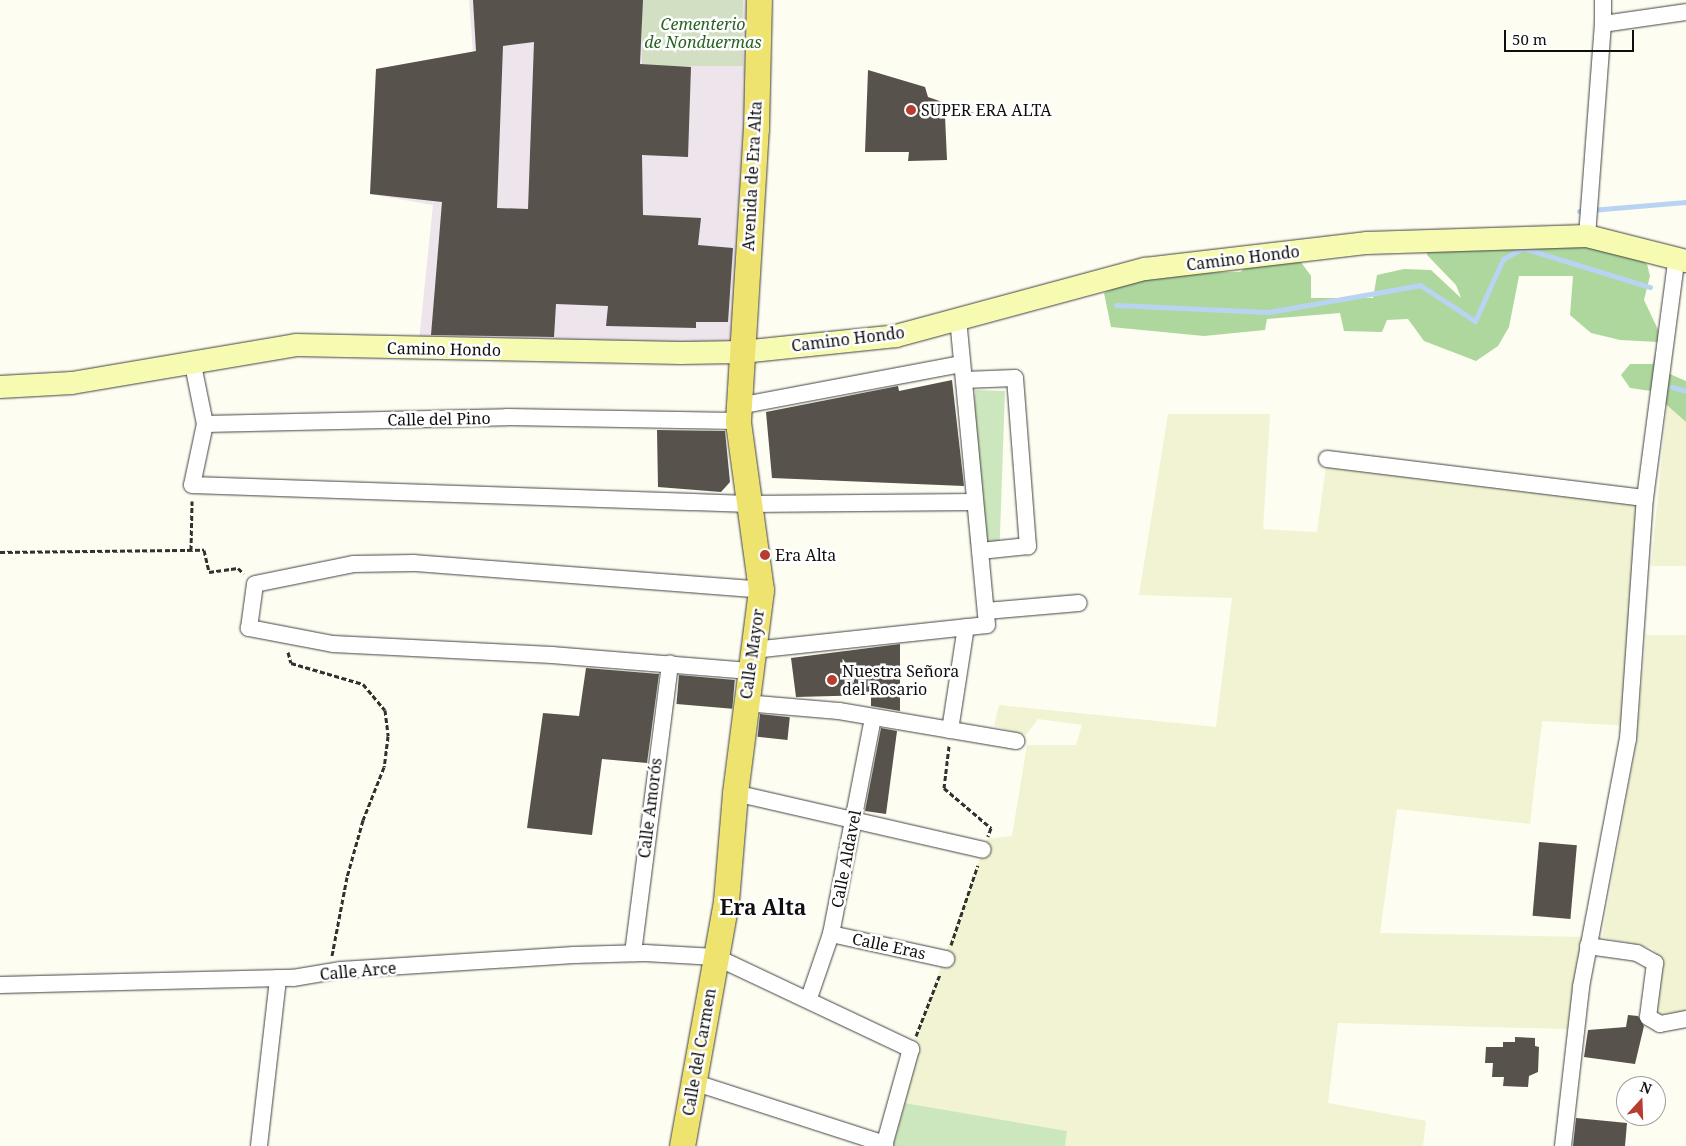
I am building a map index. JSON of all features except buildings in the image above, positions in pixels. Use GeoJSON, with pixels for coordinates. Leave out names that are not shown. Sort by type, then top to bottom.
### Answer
{"type":"FeatureCollection","features":[{"type":"Feature","properties":{"kind":"main road","name":"Avenida de Era Alta"},"geometry":{"type":"LineString","coordinates":[[742,352],[756,129],[759,0]]}},
{"type":"Feature","properties":{"kind":"main road","name":"Camino Hondo"},"geometry":{"type":"LineString","coordinates":[[0,386],[72,383],[192,360],[296,345],[418,350],[742,352],[896,336],[1145,269],[1588,219],[1681,261]]}},
{"type":"Feature","properties":{"kind":"main road","name":"Calle Mayor"},"geometry":{"type":"LineString","coordinates":[[716,957],[726,901],[745,703],[761,590],[739,414],[742,352]]}},
{"type":"Feature","properties":{"kind":"main road","name":"Calle del Carmen"},"geometry":{"type":"LineString","coordinates":[[682,1146],[716,957]]}},
{"type":"Feature","properties":{"kind":"street"},"geometry":{"type":"LineString","coordinates":[[1588,219],[1603,24],[1603,0]]}},
{"type":"Feature","properties":{"kind":"street"},"geometry":{"type":"LineString","coordinates":[[1603,24],[1686,12]]}},
{"type":"Feature","properties":{"kind":"street"},"geometry":{"type":"LineString","coordinates":[[1563,1146],[1588,946],[1628,739],[1645,498],[1681,261]]}},
{"type":"Feature","properties":{"kind":"street"},"geometry":{"type":"LineString","coordinates":[[761,590],[414,563],[353,564],[254,584],[250,628],[333,644],[670,663],[751,660],[987,625],[958,318]]}},
{"type":"Feature","properties":{"kind":"street"},"geometry":{"type":"LineString","coordinates":[[192,360],[205,424],[192,485],[749,504],[975,502]]}},
{"type":"Feature","properties":{"kind":"street","name":"Calle del Pino"},"geometry":{"type":"LineString","coordinates":[[205,424],[739,414],[963,372],[1015,378],[1028,546],[980,551]]}},
{"type":"Feature","properties":{"kind":"street"},"geometry":{"type":"LineString","coordinates":[[1327,459],[1645,498]]}},
{"type":"Feature","properties":{"kind":"street"},"geometry":{"type":"LineString","coordinates":[[986,611],[1079,603]]}},
{"type":"Feature","properties":{"kind":"street"},"geometry":{"type":"LineString","coordinates":[[950,730],[966,627]]}},
{"type":"Feature","properties":{"kind":"street","name":"Calle Amorós"},"geometry":{"type":"LineString","coordinates":[[633,953],[670,663]]}},
{"type":"Feature","properties":{"kind":"street"},"geometry":{"type":"LineString","coordinates":[[745,703],[839,711],[1016,741]]}},
{"type":"Feature","properties":{"kind":"street","name":"Calle Aldavel"},"geometry":{"type":"LineString","coordinates":[[809,998],[831,934],[873,718]]}},
{"type":"Feature","properties":{"kind":"street"},"geometry":{"type":"LineString","coordinates":[[735,793],[854,823],[983,850]]}},
{"type":"Feature","properties":{"kind":"street","name":"Calle Eras"},"geometry":{"type":"LineString","coordinates":[[831,934],[946,959]]}},
{"type":"Feature","properties":{"kind":"street"},"geometry":{"type":"LineString","coordinates":[[1588,946],[1637,953],[1655,963],[1648,1017],[1660,1024],[1686,1018]]}},
{"type":"Feature","properties":{"kind":"street","name":"Calle Arce"},"geometry":{"type":"LineString","coordinates":[[0,985],[278,978],[329,972],[633,953],[716,957]]}},
{"type":"Feature","properties":{"kind":"street"},"geometry":{"type":"LineString","coordinates":[[693,1082],[885,1145],[911,1049],[809,998],[716,957]]}},
{"type":"Feature","properties":{"kind":"street"},"geometry":{"type":"LineString","coordinates":[[259,1146],[278,978]]}},
{"type":"Feature","properties":{"kind":"path"},"geometry":{"type":"LineString","coordinates":[[190,550],[192,485]]}},
{"type":"Feature","properties":{"kind":"path"},"geometry":{"type":"LineString","coordinates":[[0,552],[204,550],[209,572],[238,568],[254,584]]}},
{"type":"Feature","properties":{"kind":"path"},"geometry":{"type":"LineString","coordinates":[[283,635],[292,663],[363,684],[385,710],[388,736],[384,767],[363,820],[347,877],[329,972]]}},
{"type":"Feature","properties":{"kind":"path"},"geometry":{"type":"LineString","coordinates":[[911,1049],[946,959],[991,828],[944,788],[950,730]]}},
{"type":"Feature","properties":{"kind":"shaded area"},"geometry":{"type":"Polygon","coordinates":[[[469,0],[759,0],[742,352],[418,350],[433,205],[370,194],[376,69],[473,52],[469,0]]]}},
{"type":"Feature","properties":{"kind":"green space","name":"Cementerio de Nonduermas"},"geometry":{"type":"Polygon","coordinates":[[[642,0],[743,0],[743,66],[642,66],[642,0]]]}},
{"type":"Feature","properties":{"kind":"green space"},"geometry":{"type":"Polygon","coordinates":[[[1557,242],[1631,254],[1647,264],[1650,276],[1644,300],[1661,336],[1656,368],[1686,381],[1686,422],[1651,391],[1630,388],[1621,375],[1630,364],[1653,364],[1658,342],[1620,340],[1591,333],[1570,315],[1573,276],[1519,276],[1509,327],[1498,346],[1476,361],[1424,341],[1408,319],[1387,320],[1382,332],[1344,331],[1340,313],[1267,319],[1265,330],[1204,336],[1111,327],[1104,293],[1132,280],[1182,273],[1240,272],[1255,262],[1298,258],[1311,276],[1311,298],[1373,298],[1377,275],[1404,269],[1431,270],[1461,298],[1456,285],[1427,255],[1427,245],[1557,242]]]}},
{"type":"Feature","properties":{"kind":"green space"},"geometry":{"type":"Polygon","coordinates":[[[975,390],[1005,391],[1000,545],[970,544],[975,390]]]}},
{"type":"Feature","properties":{"kind":"green space"},"geometry":{"type":"Polygon","coordinates":[[[1667,404],[1686,409],[1686,566],[1651,566],[1667,404]]]}},
{"type":"Feature","properties":{"kind":"green space"},"geometry":{"type":"Polygon","coordinates":[[[1168,414],[1270,414],[1263,529],[1317,532],[1327,459],[1645,498],[1629,726],[1542,721],[1530,824],[1397,809],[1380,933],[1584,937],[1567,1029],[1338,1023],[1328,1103],[1426,1121],[1423,1146],[1065,1146],[1067,1131],[905,1103],[911,1049],[987,839],[1012,836],[1027,745],[1076,745],[1082,725],[1038,719],[1026,735],[994,726],[999,705],[1216,727],[1232,598],[1139,595],[1168,414]]]}},
{"type":"Feature","properties":{"kind":"green space"},"geometry":{"type":"Polygon","coordinates":[[[1646,635],[1686,635],[1686,1012],[1663,1017],[1655,1014],[1663,961],[1652,948],[1602,937],[1636,743],[1646,635]]]}},
{"type":"Feature","properties":{"kind":"green space"},"geometry":{"type":"Polygon","coordinates":[[[905,1103],[1067,1131],[1065,1146],[893,1146],[905,1103]]]}},
{"type":"Feature","properties":{"kind":"waterway"},"geometry":{"type":"LineString","coordinates":[[1579,211],[1686,202]]}},
{"type":"Feature","properties":{"kind":"waterway"},"geometry":{"type":"LineString","coordinates":[[1116,305],[1269,312],[1420,285],[1475,321],[1503,259],[1523,248],[1650,287]]}},
{"type":"Feature","properties":{"kind":"waterway"},"geometry":{"type":"LineString","coordinates":[[1672,387],[1686,391]]}},
{"type":"Feature","properties":{"kind":"place","name":"SUPER ERA ALTA"},"geometry":{"type":"Point","coordinates":[911,110]}},
{"type":"Feature","properties":{"kind":"place","name":"Era Alta"},"geometry":{"type":"Point","coordinates":[765,555]}},
{"type":"Feature","properties":{"kind":"place","name":"Nuestra Señora del Rosario"},"geometry":{"type":"Point","coordinates":[832,680]}},
{"type":"Feature","properties":{"kind":"district","name":"Era Alta"},"geometry":{"type":"Point","coordinates":[763,907]}}]}
